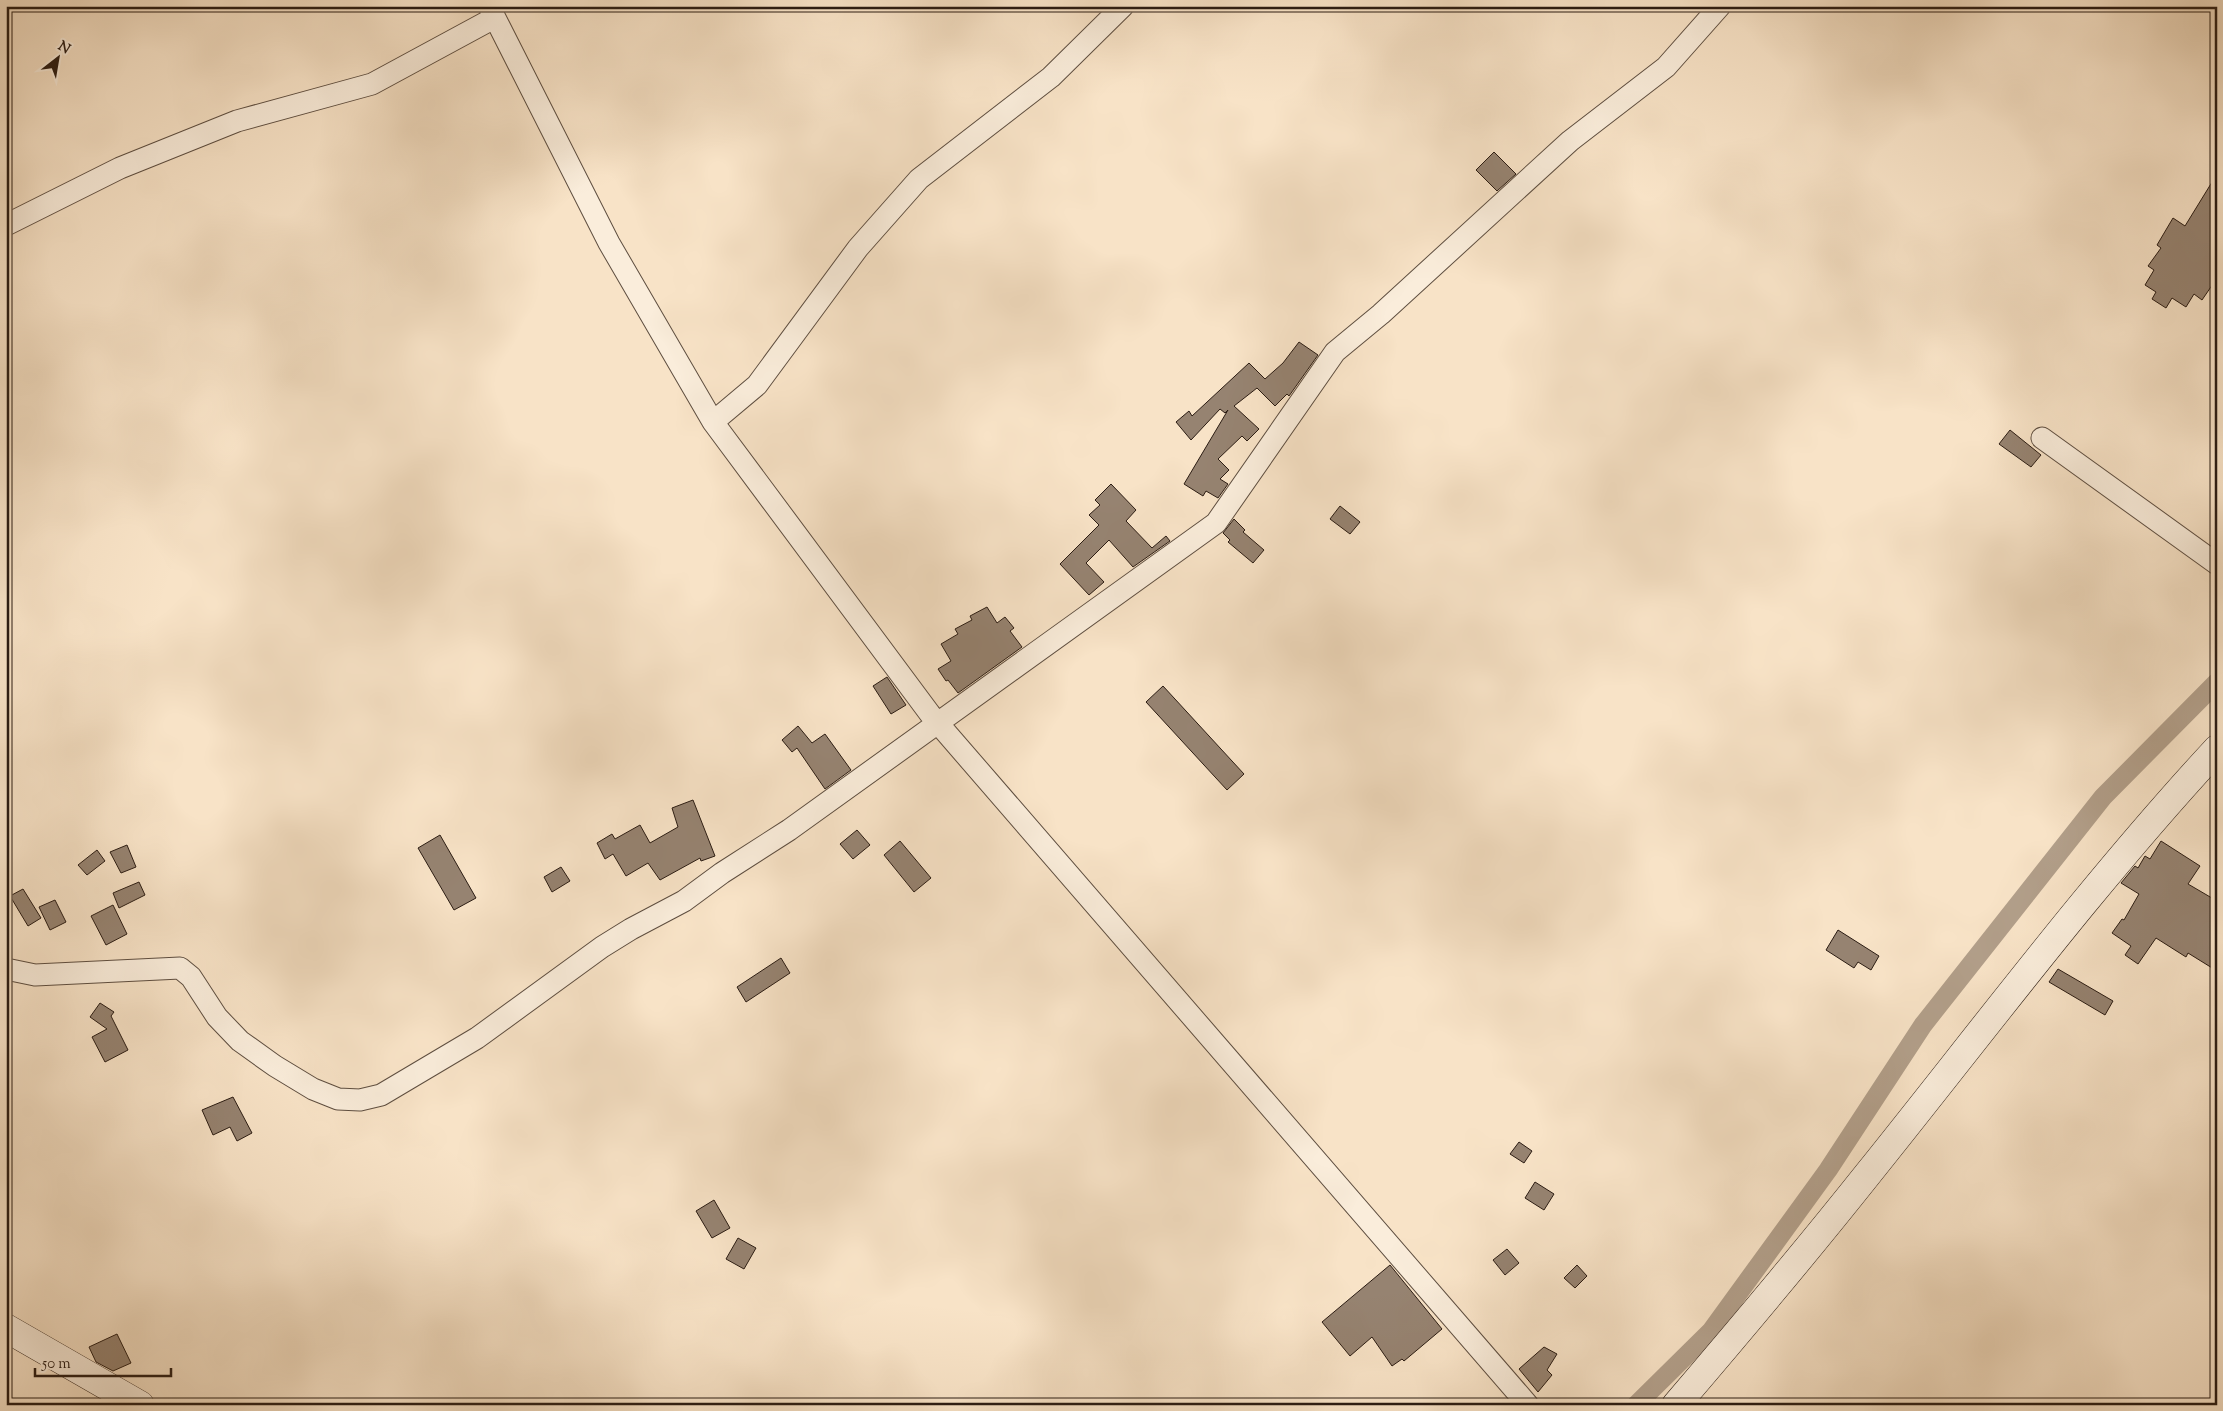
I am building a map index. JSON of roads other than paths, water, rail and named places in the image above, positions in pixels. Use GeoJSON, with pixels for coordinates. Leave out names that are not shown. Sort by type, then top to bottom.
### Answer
{"type":"FeatureCollection","features":[{"type":"Feature","properties":{"kind":"main road"},"geometry":{"type":"LineString","coordinates":[[1676,1405],[1734,1338],[1867,1176],[2052,940],[2214,760]]}},
{"type":"Feature","properties":{"kind":"main road"},"geometry":{"type":"LineString","coordinates":[[6,1328],[140,1405]]}},
{"type":"Feature","properties":{"kind":"street"},"geometry":{"type":"LineString","coordinates":[[713,422],[757,385],[858,248],[919,179],[1050,77],[1123,6]]}},
{"type":"Feature","properties":{"kind":"street"},"geometry":{"type":"LineString","coordinates":[[6,969],[35,975],[180,968],[191,978],[217,1016],[240,1041],[275,1066],[312,1088],[338,1099],[360,1100],[381,1095],[477,1038],[602,947],[631,929],[684,902],[722,873],[789,830],[1216,523],[1335,352],[1388,308],[1570,141],[1666,67],[1720,6]]}},
{"type":"Feature","properties":{"kind":"street"},"geometry":{"type":"LineString","coordinates":[[6,225],[120,168],[237,121],[372,84],[491,12],[609,243],[713,422],[930,714],[939,722],[1528,1405]]}},
{"type":"Feature","properties":{"kind":"street"},"geometry":{"type":"LineString","coordinates":[[2042,438],[2217,564]]}},
{"type":"Feature","properties":{"kind":"waterway"},"geometry":{"type":"LineString","coordinates":[[1636,1405],[1711,1331],[1828,1170],[1923,1025],[2103,797],[2217,682]]}}]}
